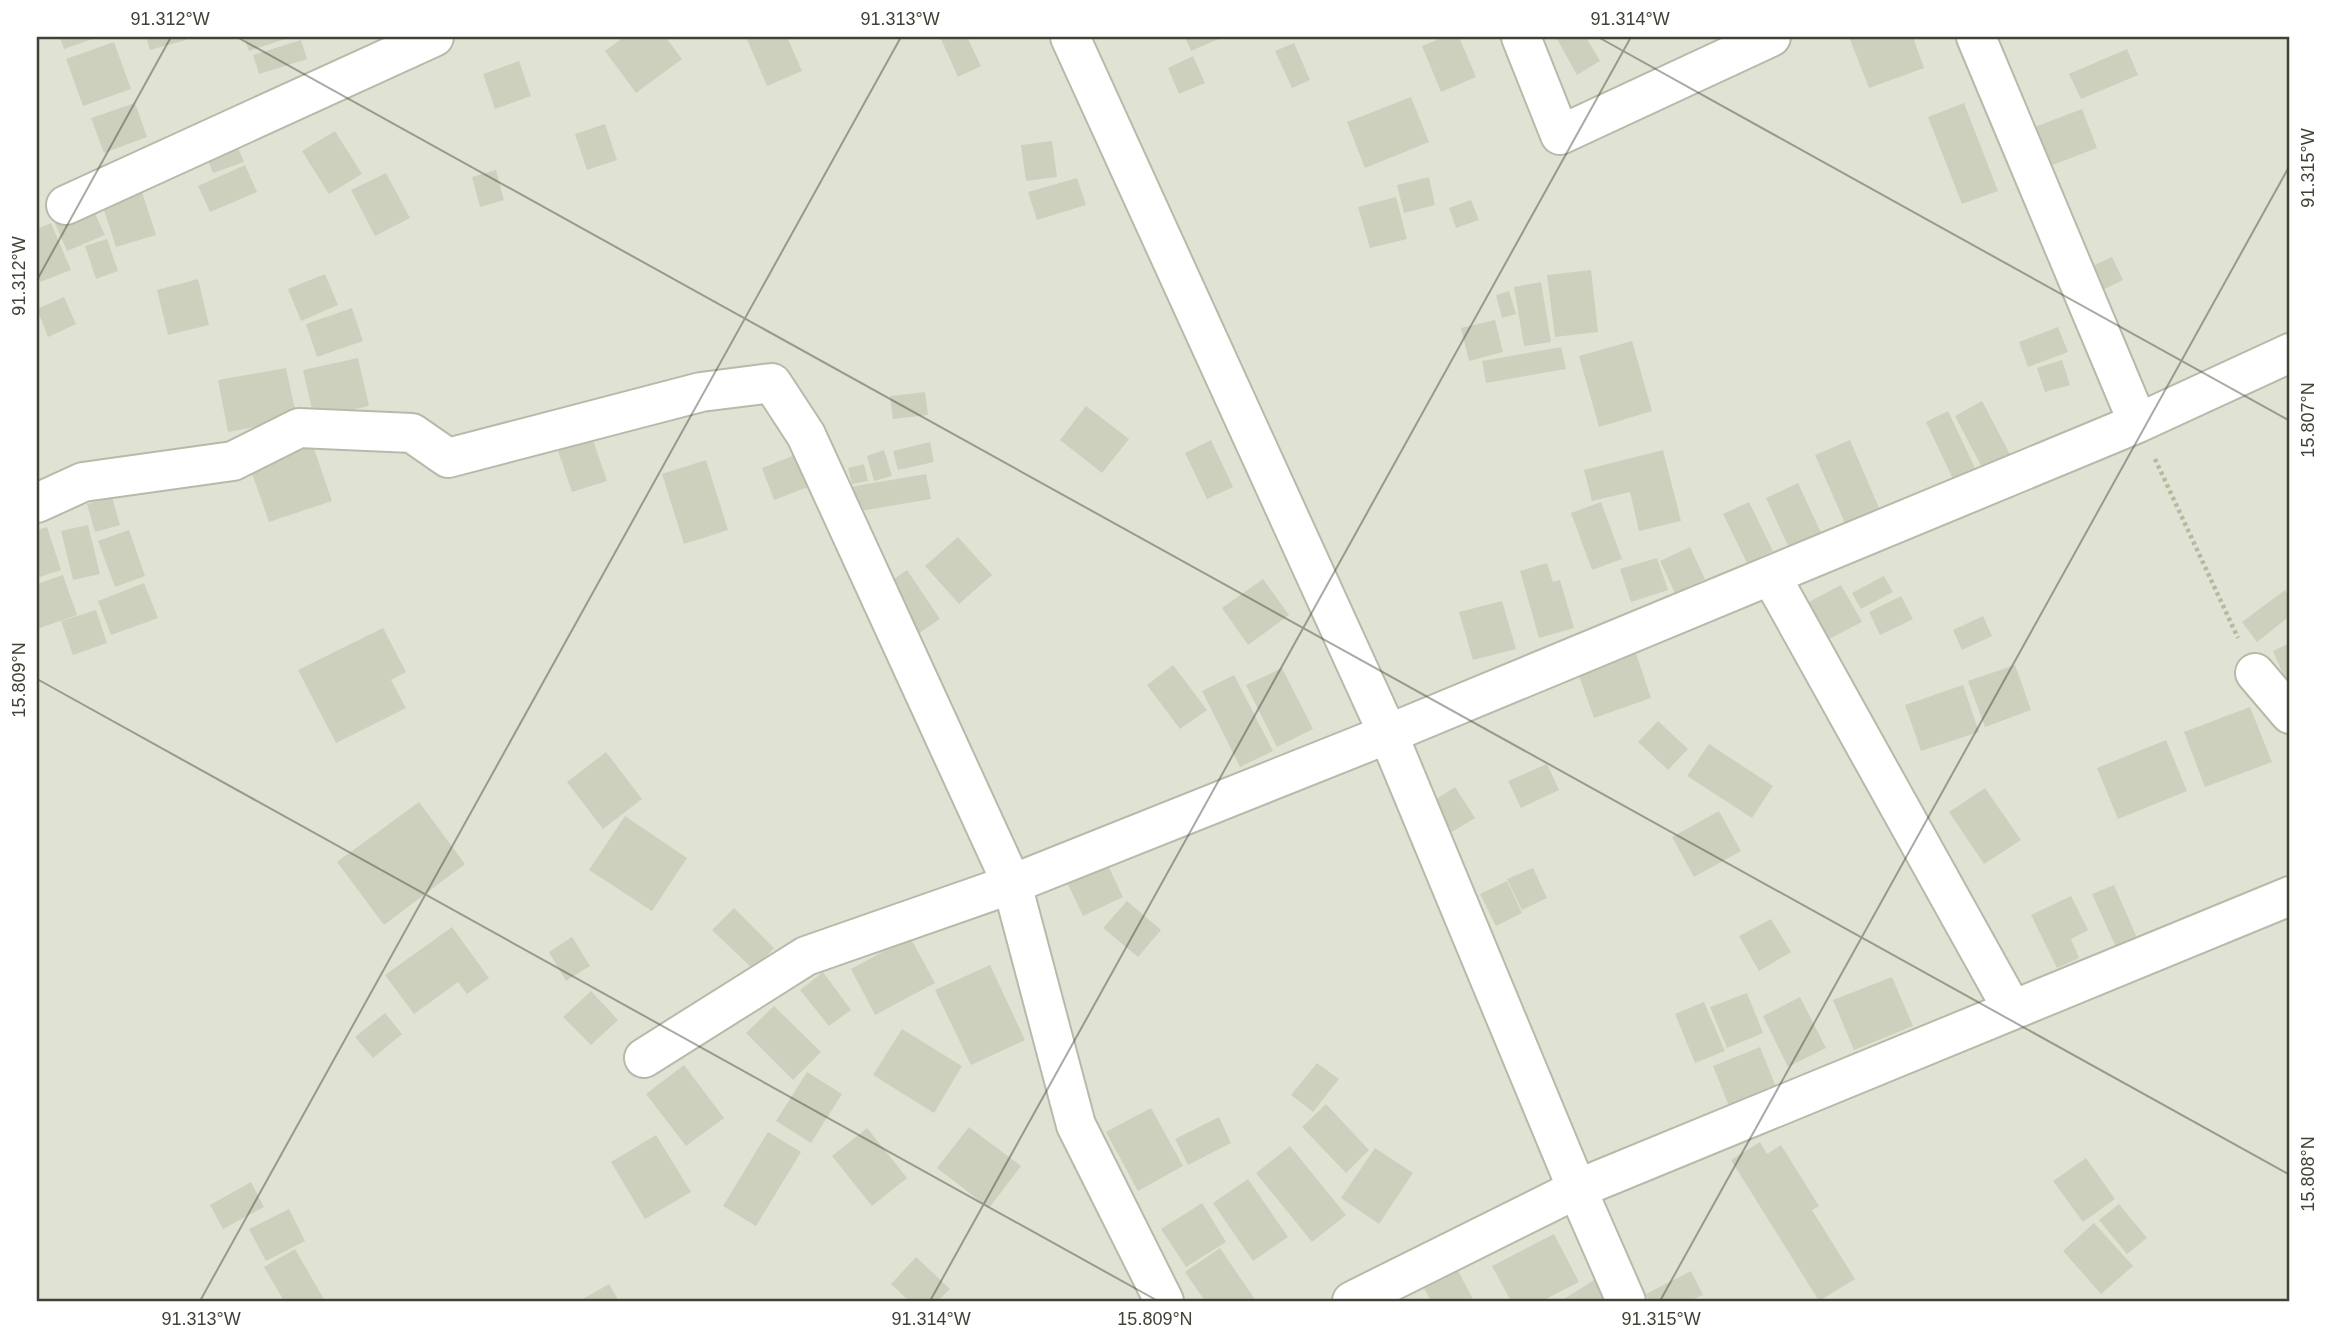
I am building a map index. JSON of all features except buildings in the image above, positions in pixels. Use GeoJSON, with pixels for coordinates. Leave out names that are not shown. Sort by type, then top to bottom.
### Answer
{"type":"FeatureCollection","features":[{"type":"Feature","properties":{"kind":"street"},"geometry":{"type":"LineString","coordinates":[[66,205],[434,37]]}},
{"type":"Feature","properties":{"kind":"street"},"geometry":{"type":"LineString","coordinates":[[1070,37],[1388,734],[1626,1301]]}},
{"type":"Feature","properties":{"kind":"street"},"geometry":{"type":"LineString","coordinates":[[1521,37],[1560,135],[1770,37]]}},
{"type":"Feature","properties":{"kind":"street"},"geometry":{"type":"LineString","coordinates":[[1976,37],[2138,423]]}},
{"type":"Feature","properties":{"kind":"street"},"geometry":{"type":"LineString","coordinates":[[644,1058],[806,956],[1012,884],[1388,734],[2138,423],[2290,354]]}},
{"type":"Feature","properties":{"kind":"street"},"geometry":{"type":"LineString","coordinates":[[37,503],[83,482],[233,461],[299,428],[412,433],[448,458],[701,392],[772,383],[806,435],[1012,884],[1076,1125],[1164,1301]]}},
{"type":"Feature","properties":{"kind":"street"},"geometry":{"type":"LineString","coordinates":[[1771,576],[2012,1009]]}},
{"type":"Feature","properties":{"kind":"street"},"geometry":{"type":"LineString","coordinates":[[2255,673],[2290,714]]}},
{"type":"Feature","properties":{"kind":"street"},"geometry":{"type":"LineString","coordinates":[[1352,1301],[1577,1189],[2290,897]]}},
{"type":"Feature","properties":{"kind":"path"},"geometry":{"type":"LineString","coordinates":[[2138,423],[2255,673]]}},
{"type":"Feature","properties":{"kind":"shaded area"},"geometry":{"type":"Polygon","coordinates":[[[37,37],[2290,37],[2290,1301],[37,1301],[37,37]]]}}]}
